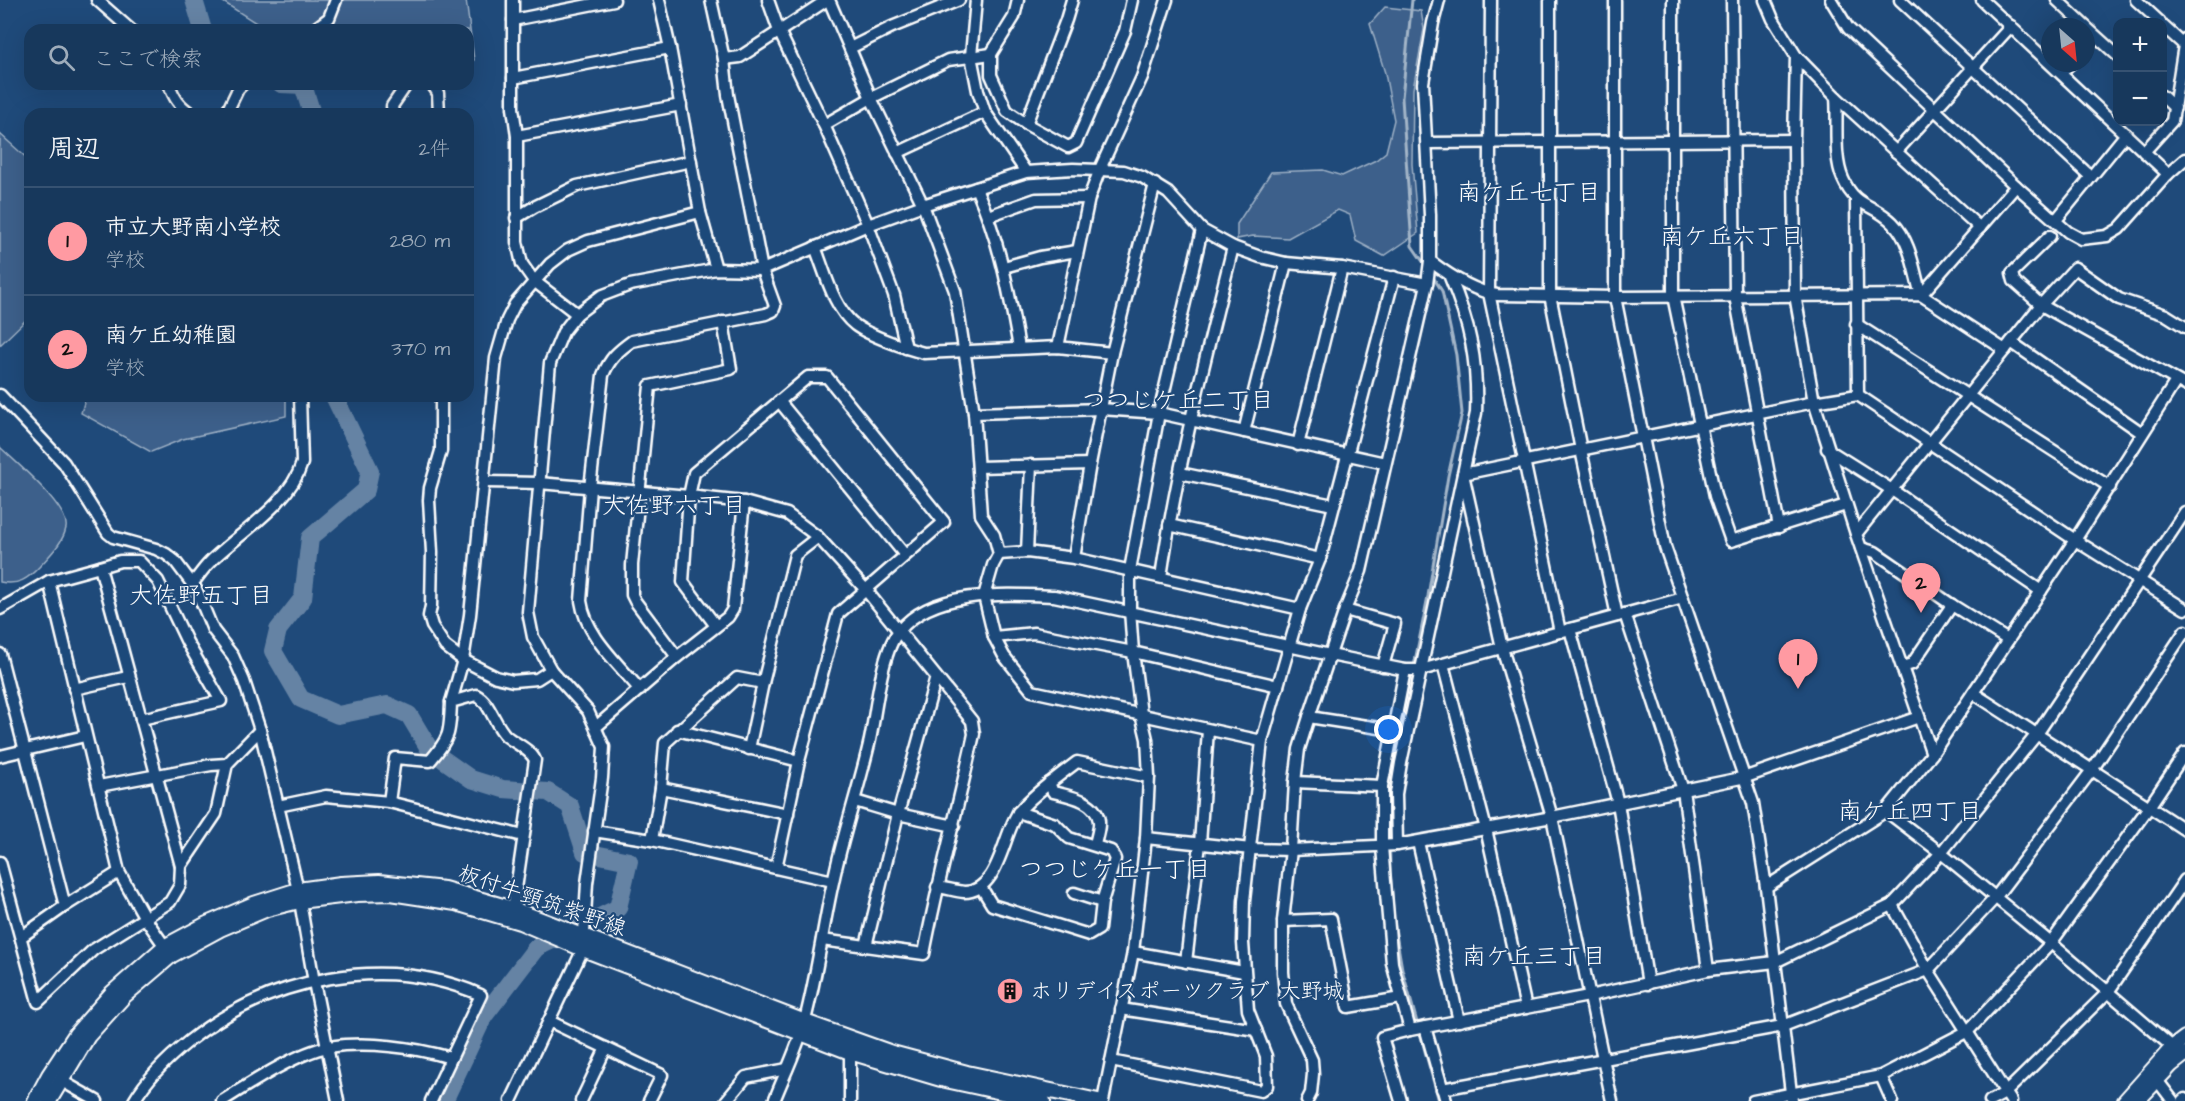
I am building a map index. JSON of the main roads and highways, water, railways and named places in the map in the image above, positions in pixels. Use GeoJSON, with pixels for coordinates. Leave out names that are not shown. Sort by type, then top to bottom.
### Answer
{"type":"FeatureCollection","features":[{"type":"Feature","properties":{"kind":"main road","name":"板付牛頸筑紫野線"},"geometry":{"type":"LineString","coordinates":[[35,1101],[76,1034],[112,993],[168,951],[299,896],[341,884],[379,882],[444,889],[513,909],[584,943]]}},
{"type":"Feature","properties":{"kind":"main road","name":"板付牛頸筑紫野線"},"geometry":{"type":"LineString","coordinates":[[299,896],[391,893],[445,901],[584,943],[803,1027],[967,1073],[1088,1100]]}},
{"type":"Feature","properties":{"kind":"main road","name":"板付牛頸筑紫野線"},"geometry":{"type":"LineString","coordinates":[[49,1101],[88,1036],[168,951]]}},
{"type":"Feature","properties":{"kind":"main road","name":"板付牛頸筑紫野線"},"geometry":{"type":"LineString","coordinates":[[803,1027],[850,1052],[941,1078],[1044,1101]]}},
{"type":"Feature","properties":{"kind":"main road"},"geometry":{"type":"LineString","coordinates":[[2137,1101],[2180,1052],[2185,1038]]}},
{"type":"Feature","properties":{"kind":"main road"},"geometry":{"type":"LineString","coordinates":[[2125,1101],[2180,1052]]}},
{"type":"Feature","properties":{"kind":"waterway"},"geometry":{"type":"LineString","coordinates":[[194,0],[201,24]]}},
{"type":"Feature","properties":{"kind":"waterway"},"geometry":{"type":"LineString","coordinates":[[1412,0],[1402,98],[1412,246],[1426,266]]}},
{"type":"Feature","properties":{"kind":"waterway"},"geometry":{"type":"LineString","coordinates":[[305,90],[310,108]]}},
{"type":"Feature","properties":{"kind":"waterway"},"geometry":{"type":"LineString","coordinates":[[1414,666],[1448,476],[1462,413],[1456,355],[1442,291],[1431,274]]}},
{"type":"Feature","properties":{"kind":"waterway"},"geometry":{"type":"LineString","coordinates":[[337,402],[370,471],[366,490],[310,538],[303,598],[278,630],[273,651],[301,699],[338,715],[387,705],[409,715],[430,750],[471,779],[503,789],[548,792],[570,806],[585,852],[629,861],[618,908],[536,948],[484,1016],[444,1101]]}},
{"type":"Feature","properties":{"kind":"waterway"},"geometry":{"type":"LineString","coordinates":[[1412,673],[1389,802],[1390,872],[1394,922],[1402,969],[1439,1101]]}},
{"type":"Feature","properties":{"kind":"place","name":"南ケ丘幼稚園"},"geometry":{"type":"Point","coordinates":[1921,613]}},
{"type":"Feature","properties":{"kind":"place","name":"市立大野南小学校"},"geometry":{"type":"Point","coordinates":[1798,689]}},
{"type":"Feature","properties":{"kind":"place","name":"ホリデイスポーツクラブ 大野城"},"geometry":{"type":"Point","coordinates":[1010,991]}},
{"type":"Feature","properties":{"kind":"district","name":"南ケ丘七丁目"},"geometry":{"type":"Point","coordinates":[1529,193]}},
{"type":"Feature","properties":{"kind":"district","name":"南ケ丘六丁目"},"geometry":{"type":"Point","coordinates":[1732,237]}},
{"type":"Feature","properties":{"kind":"district","name":"つつじケ丘二丁目"},"geometry":{"type":"Point","coordinates":[1178,401]}},
{"type":"Feature","properties":{"kind":"district","name":"大佐野六丁目"},"geometry":{"type":"Point","coordinates":[674,506]}},
{"type":"Feature","properties":{"kind":"district","name":"大佐野五丁目"},"geometry":{"type":"Point","coordinates":[201,596]}},
{"type":"Feature","properties":{"kind":"district","name":"南ケ丘四丁目"},"geometry":{"type":"Point","coordinates":[1910,812]}},
{"type":"Feature","properties":{"kind":"district","name":"つつじケ丘一丁目"},"geometry":{"type":"Point","coordinates":[1115,870]}},
{"type":"Feature","properties":{"kind":"district","name":"南ケ丘三丁目"},"geometry":{"type":"Point","coordinates":[1534,957]}}]}
